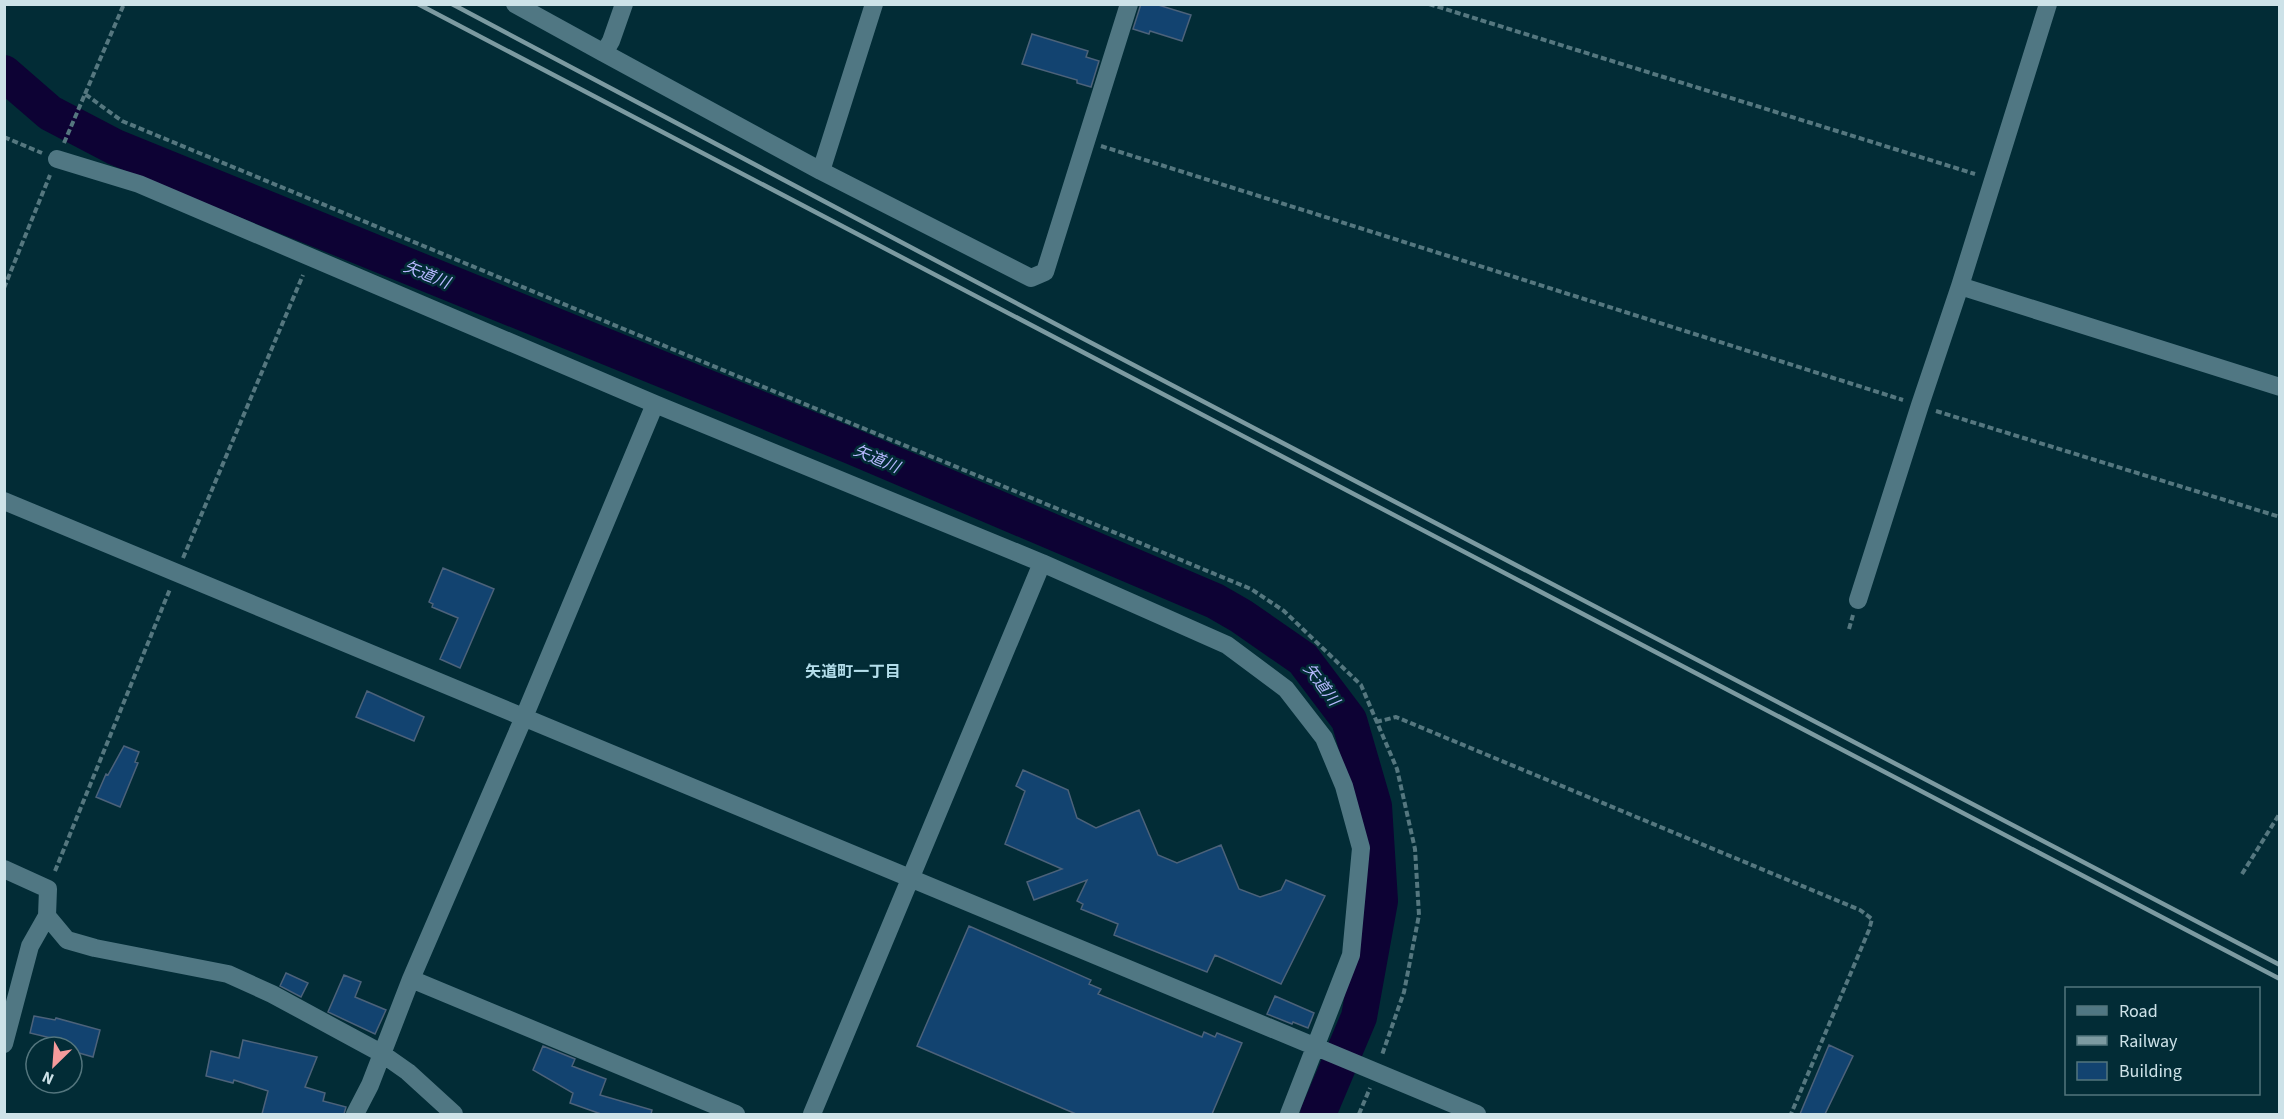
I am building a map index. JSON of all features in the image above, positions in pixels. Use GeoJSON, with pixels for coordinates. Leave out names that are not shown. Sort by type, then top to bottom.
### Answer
{"type":"FeatureCollection","features":[{"type":"Feature","properties":{"kind":"street"},"geometry":{"type":"LineString","coordinates":[[515,4],[821,171],[1031,278],[1045,272],[1129,4]]}},
{"type":"Feature","properties":{"kind":"street"},"geometry":{"type":"LineString","coordinates":[[604,53],[611,41],[624,4]]}},
{"type":"Feature","properties":{"kind":"street"},"geometry":{"type":"LineString","coordinates":[[821,171],[874,4]]}},
{"type":"Feature","properties":{"kind":"street"},"geometry":{"type":"LineString","coordinates":[[1858,600],[1960,286],[2048,4]]}},
{"type":"Feature","properties":{"kind":"street"},"geometry":{"type":"LineString","coordinates":[[57,159],[140,184],[655,404],[1042,563],[1227,645],[1286,689],[1324,738],[1344,786],[1361,848],[1351,955],[1321,1048],[1289,1114]]}},
{"type":"Feature","properties":{"kind":"street"},"geometry":{"type":"LineString","coordinates":[[1960,286],[2280,387]]}},
{"type":"Feature","properties":{"kind":"street"},"geometry":{"type":"LineString","coordinates":[[355,1114],[370,1085],[411,979],[655,404]]}},
{"type":"Feature","properties":{"kind":"street"},"geometry":{"type":"LineString","coordinates":[[4,501],[1477,1114]]}},
{"type":"Feature","properties":{"kind":"street"},"geometry":{"type":"LineString","coordinates":[[812,1114],[1042,563]]}},
{"type":"Feature","properties":{"kind":"street"},"geometry":{"type":"LineString","coordinates":[[4,869],[48,889],[47,916],[30,946],[4,1044]]}},
{"type":"Feature","properties":{"kind":"street"},"geometry":{"type":"LineString","coordinates":[[47,916],[67,940],[95,948],[228,975],[272,994],[381,1053],[408,1072],[454,1114]]}},
{"type":"Feature","properties":{"kind":"street"},"geometry":{"type":"LineString","coordinates":[[411,979],[736,1114]]}},
{"type":"Feature","properties":{"kind":"path"},"geometry":{"type":"LineString","coordinates":[[85,94],[124,4]]}},
{"type":"Feature","properties":{"kind":"path"},"geometry":{"type":"LineString","coordinates":[[1429,4],[1993,180]]}},
{"type":"Feature","properties":{"kind":"path"},"geometry":{"type":"LineString","coordinates":[[4,137],[57,159],[4,288]]}},
{"type":"Feature","properties":{"kind":"path"},"geometry":{"type":"LineString","coordinates":[[1087,141],[2280,517]]}},
{"type":"Feature","properties":{"kind":"path"},"geometry":{"type":"LineString","coordinates":[[1376,722],[1396,717],[1860,910],[1872,919],[1791,1114]]}},
{"type":"Feature","properties":{"kind":"path"},"geometry":{"type":"LineString","coordinates":[[2242,874],[2280,813]]}},
{"type":"Feature","properties":{"kind":"building"},"geometry":{"type":"Polygon","coordinates":[[[1141,4],[1155,4],[1191,15],[1182,41],[1150,31],[1149,34],[1133,29],[1141,4]]]}},
{"type":"Feature","properties":{"kind":"building"},"geometry":{"type":"Polygon","coordinates":[[[1032,34],[1088,51],[1086,57],[1099,61],[1091,87],[1077,83],[1077,80],[1022,64],[1032,34]]]}},
{"type":"Feature","properties":{"kind":"building"},"geometry":{"type":"Polygon","coordinates":[[[443,568],[494,589],[460,668],[440,659],[458,618],[432,607],[433,604],[429,602],[443,568]]]}},
{"type":"Feature","properties":{"kind":"building"},"geometry":{"type":"Polygon","coordinates":[[[367,691],[424,717],[414,741],[356,717],[367,691]]]}},
{"type":"Feature","properties":{"kind":"building"},"geometry":{"type":"Polygon","coordinates":[[[124,746],[139,752],[135,762],[138,763],[120,807],[96,797],[106,774],[108,775],[124,746]]]}},
{"type":"Feature","properties":{"kind":"building"},"geometry":{"type":"Polygon","coordinates":[[[1023,770],[1068,790],[1077,818],[1096,828],[1139,810],[1158,855],[1177,863],[1221,845],[1239,889],[1260,897],[1281,890],[1286,880],[1325,896],[1281,984],[1215,955],[1207,972],[1114,935],[1118,924],[1081,909],[1083,904],[1077,901],[1087,880],[1034,900],[1027,882],[1062,869],[1005,844],[1025,791],[1016,786],[1023,770]]]}},
{"type":"Feature","properties":{"kind":"building"},"geometry":{"type":"Polygon","coordinates":[[[969,926],[1091,980],[1089,984],[1101,989],[1098,994],[1202,1037],[1204,1032],[1215,1037],[1217,1033],[1242,1043],[1212,1114],[1076,1114],[917,1046],[969,926]]]}},
{"type":"Feature","properties":{"kind":"building"},"geometry":{"type":"Polygon","coordinates":[[[286,973],[308,983],[301,997],[280,986],[286,973]]]}},
{"type":"Feature","properties":{"kind":"building"},"geometry":{"type":"Polygon","coordinates":[[[344,975],[361,982],[355,997],[386,1010],[375,1034],[328,1012],[344,975]]]}},
{"type":"Feature","properties":{"kind":"building"},"geometry":{"type":"Polygon","coordinates":[[[1275,996],[1314,1013],[1308,1028],[1267,1014],[1275,996]]]}},
{"type":"Feature","properties":{"kind":"building"},"geometry":{"type":"Polygon","coordinates":[[[34,1016],[55,1020],[56,1018],[100,1030],[93,1057],[84,1054],[84,1035],[30,1033],[34,1016]]]}},
{"type":"Feature","properties":{"kind":"building"},"geometry":{"type":"Polygon","coordinates":[[[243,1040],[317,1057],[305,1087],[325,1093],[323,1101],[346,1107],[344,1114],[262,1114],[268,1091],[234,1080],[233,1083],[206,1076],[211,1051],[239,1058],[243,1040]]]}},
{"type":"Feature","properties":{"kind":"building"},"geometry":{"type":"Polygon","coordinates":[[[1829,1045],[1853,1056],[1825,1114],[1800,1114],[1829,1045]]]}},
{"type":"Feature","properties":{"kind":"building"},"geometry":{"type":"Polygon","coordinates":[[[543,1046],[575,1059],[572,1066],[606,1079],[600,1095],[652,1110],[651,1114],[601,1114],[570,1103],[573,1093],[533,1070],[543,1046]]]}},
{"type":"Feature","properties":{"kind":"waterway","name":"矢道川"},"geometry":{"type":"LineString","coordinates":[[4,73],[50,113],[115,147],[851,446],[1215,601],[1303,659],[1349,720],[1374,806],[1380,901],[1359,1017],[1318,1114]]}},
{"type":"Feature","properties":{"kind":"railway"},"geometry":{"type":"LineString","coordinates":[[418,4],[2280,979]]}},
{"type":"Feature","properties":{"kind":"railway"},"geometry":{"type":"LineString","coordinates":[[452,4],[1082,338],[2280,965]]}},
{"type":"Feature","properties":{"kind":"district","name":"矢道町一丁目"},"geometry":{"type":"Point","coordinates":[853,671]}}]}
